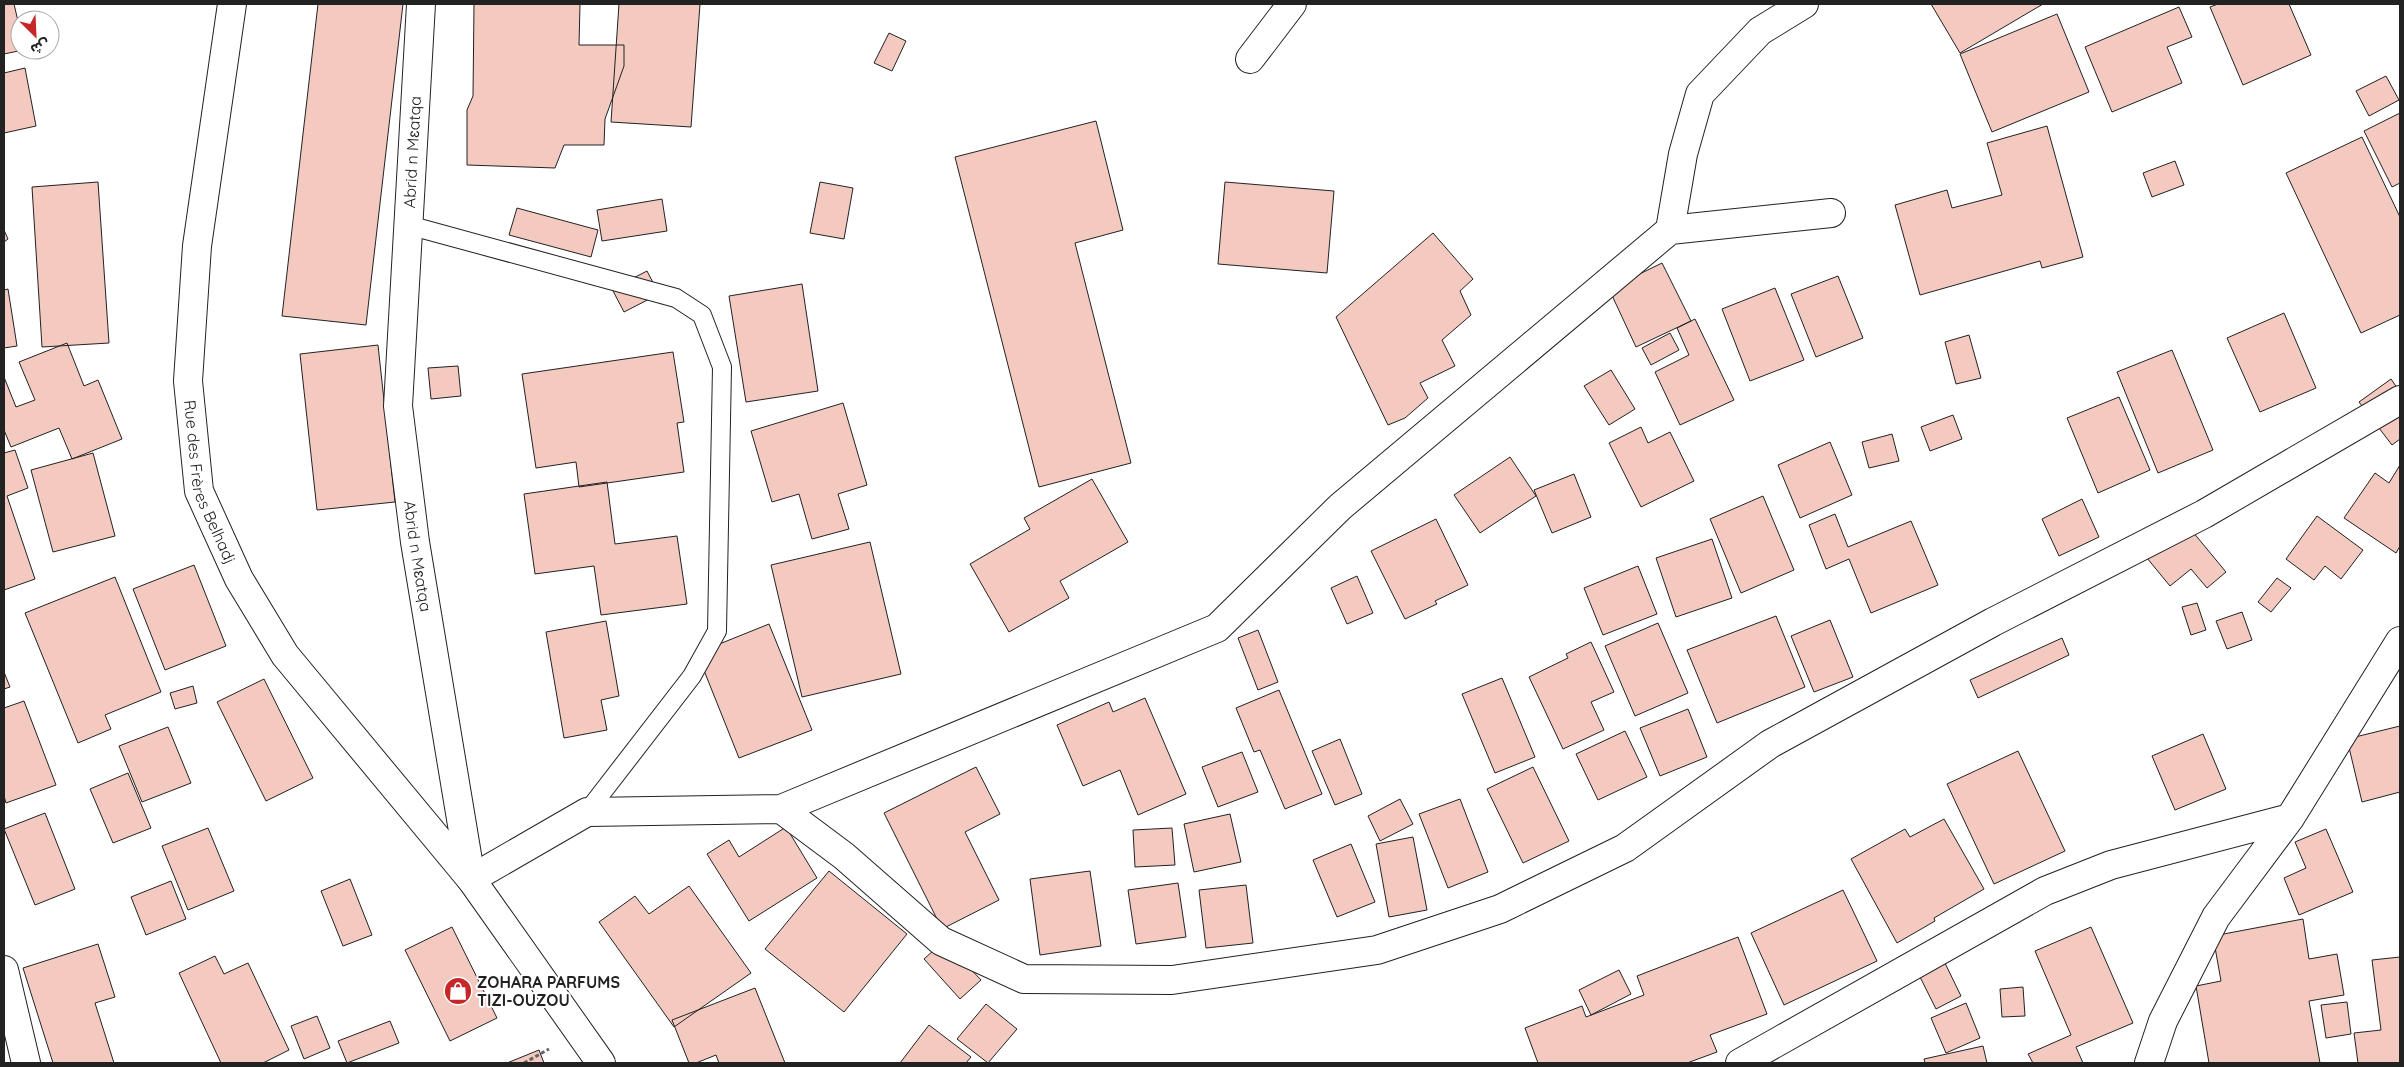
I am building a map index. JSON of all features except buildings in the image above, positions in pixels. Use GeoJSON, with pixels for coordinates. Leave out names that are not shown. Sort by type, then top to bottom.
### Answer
{"type":"FeatureCollection","features":[{"type":"Feature","properties":{"kind":"street","name":"Rue des Frères Belhadj"},"geometry":{"type":"LineString","coordinates":[[232,4],[197,246],[188,381],[199,491],[239,579],[285,655],[471,879]]}},
{"type":"Feature","properties":{"kind":"street","name":"Abrid n Mɛatqa"},"geometry":{"type":"LineString","coordinates":[[421,4],[398,406],[415,542],[471,879],[601,1063]]}},
{"type":"Feature","properties":{"kind":"street"},"geometry":{"type":"LineString","coordinates":[[1250,59],[1292,4]]}},
{"type":"Feature","properties":{"kind":"street"},"geometry":{"type":"LineString","coordinates":[[1670,230],[1683,154],[1700,94],[1760,31],[1804,4]]}},
{"type":"Feature","properties":{"kind":"street"},"geometry":{"type":"LineString","coordinates":[[471,879],[587,812],[781,809],[1217,628],[1340,507],[1670,230],[1831,213]]}},
{"type":"Feature","properties":{"kind":"street"},"geometry":{"type":"LineString","coordinates":[[781,809],[844,856],[941,942],[1024,979],[1172,980],[1377,950],[1500,909],[1624,848],[1770,744],[1993,622],[2204,514],[2400,400]]}},
{"type":"Feature","properties":{"kind":"street"},"geometry":{"type":"LineString","coordinates":[[2149,1063],[2163,1021],[2216,917],[2290,818],[2400,641]]}},
{"type":"Feature","properties":{"kind":"street"},"geometry":{"type":"LineString","coordinates":[[1740,1063],[2045,891],[2111,865],[2290,818]]}},
{"type":"Feature","properties":{"kind":"street"},"geometry":{"type":"LineString","coordinates":[[4,970],[26,1063]]}},
{"type":"Feature","properties":{"kind":"lane"},"geometry":{"type":"LineString","coordinates":[[408,225],[676,298],[702,315],[722,367],[717,631],[692,676],[587,812]]}},
{"type":"Feature","properties":{"kind":"place","name":"ZOHARA PARFUMS TIZI-OUZOU"},"geometry":{"type":"Point","coordinates":[458,991]}}]}
